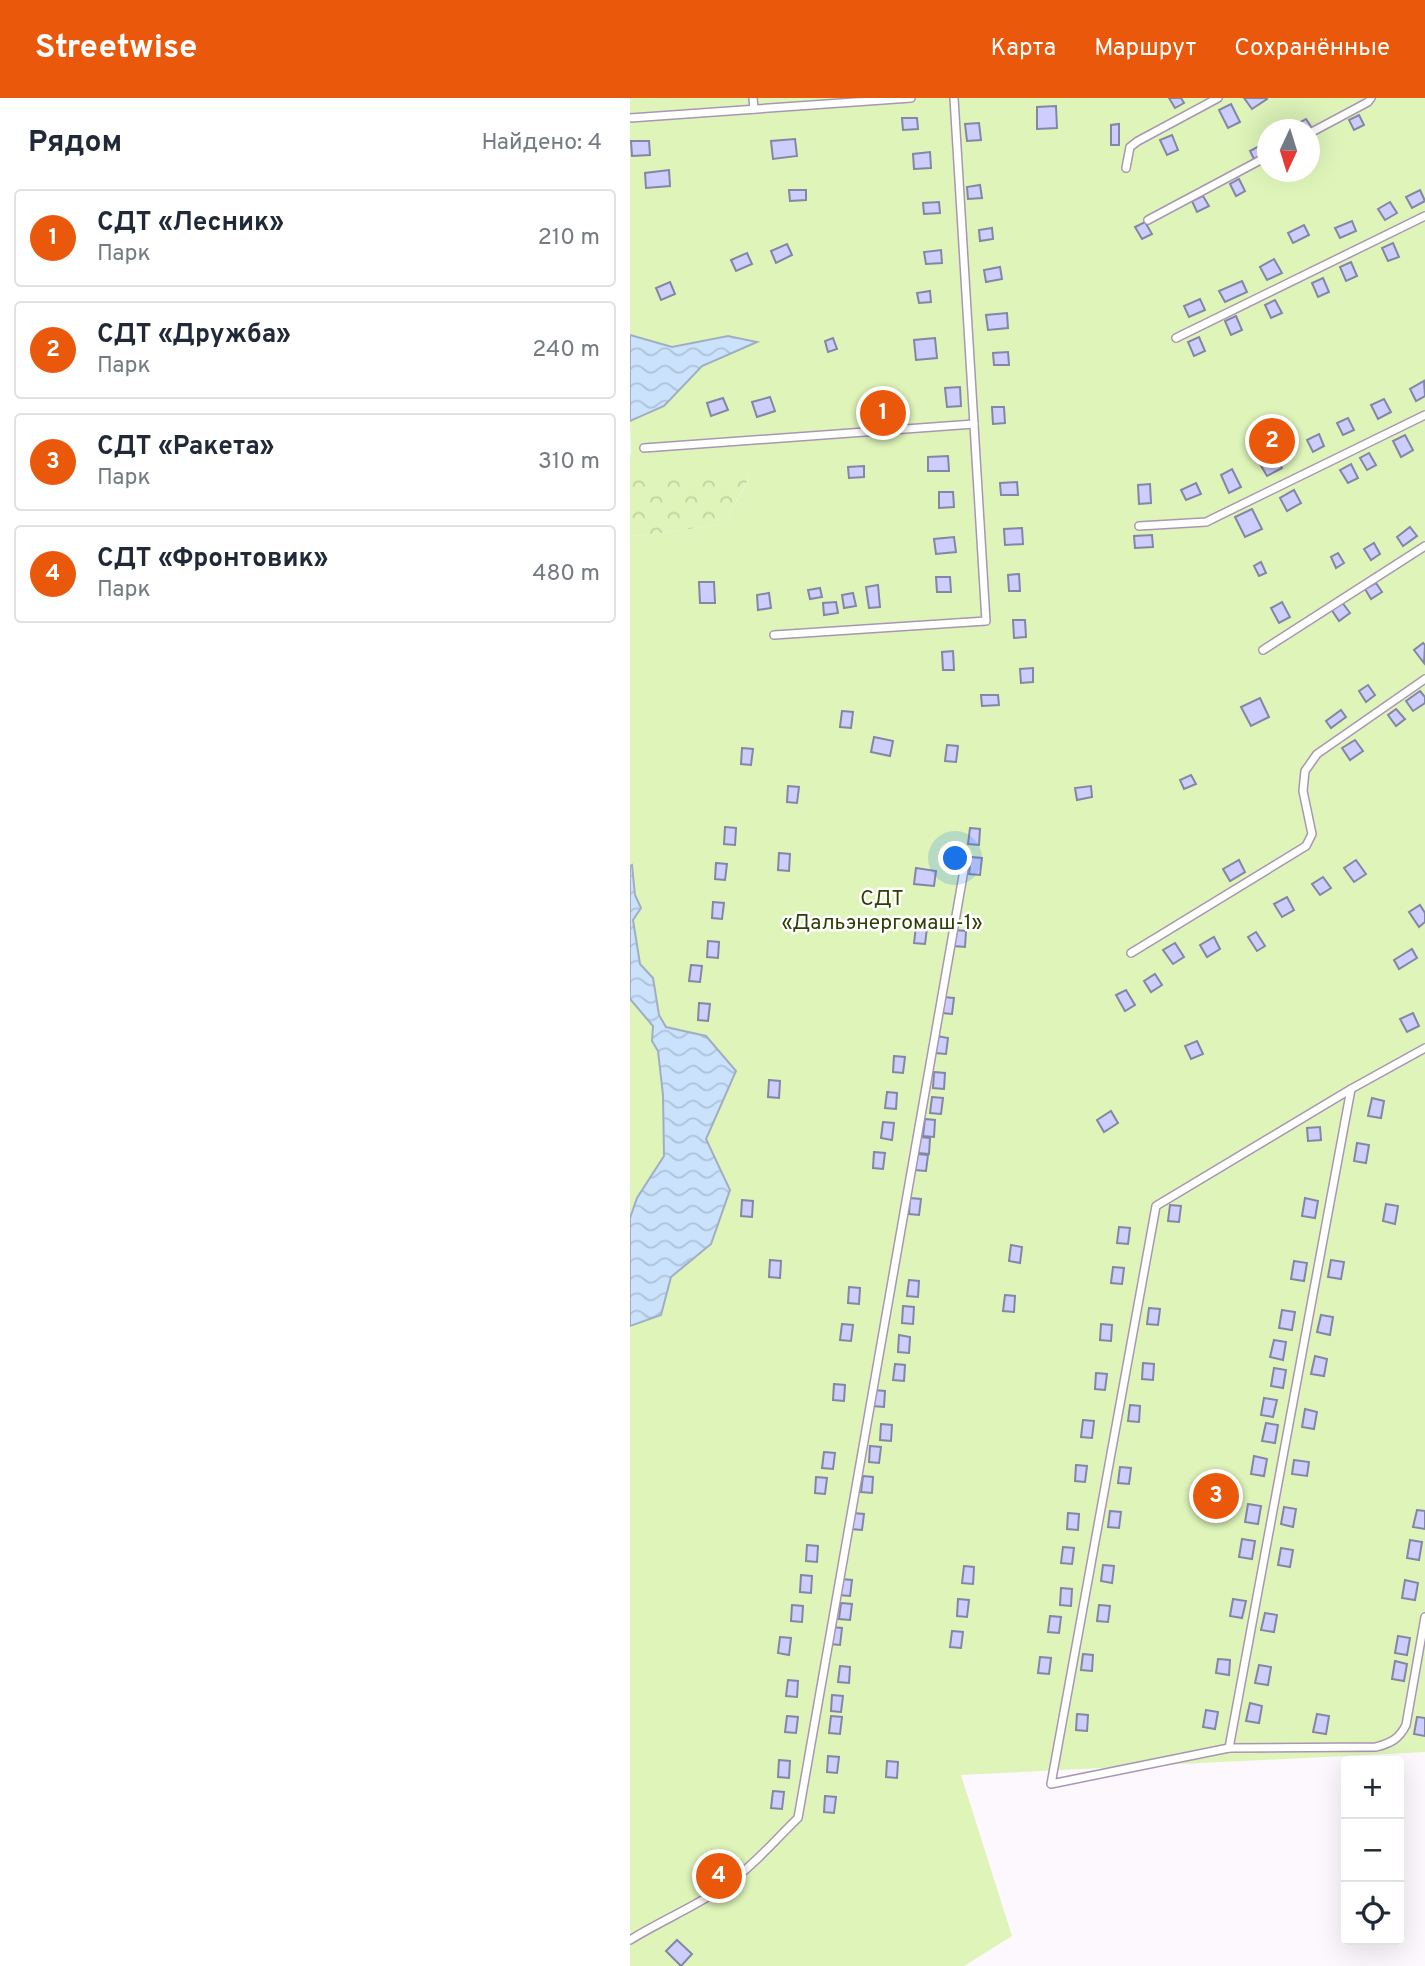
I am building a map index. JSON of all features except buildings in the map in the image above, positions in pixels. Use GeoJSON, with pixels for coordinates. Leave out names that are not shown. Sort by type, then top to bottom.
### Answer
{"type":"FeatureCollection","features":[{"type":"Feature","properties":{"kind":"lane"},"geometry":{"type":"LineString","coordinates":[[753,98],[754,109]]}},
{"type":"Feature","properties":{"kind":"lane"},"geometry":{"type":"LineString","coordinates":[[630,118],[911,98]]}},
{"type":"Feature","properties":{"kind":"lane"},"geometry":{"type":"LineString","coordinates":[[774,635],[986,621],[954,98]]}},
{"type":"Feature","properties":{"kind":"lane"},"geometry":{"type":"LineString","coordinates":[[1126,168],[1130,147],[1218,98]]}},
{"type":"Feature","properties":{"kind":"lane"},"geometry":{"type":"LineString","coordinates":[[1320,128],[1371,98]]}},
{"type":"Feature","properties":{"kind":"lane"},"geometry":{"type":"LineString","coordinates":[[1147,220],[1257,162]]}},
{"type":"Feature","properties":{"kind":"lane"},"geometry":{"type":"LineString","coordinates":[[1176,338],[1425,216]]}},
{"type":"Feature","properties":{"kind":"lane"},"geometry":{"type":"LineString","coordinates":[[1139,526],[1206,522],[1425,415]]}},
{"type":"Feature","properties":{"kind":"lane"},"geometry":{"type":"LineString","coordinates":[[644,448],[974,424]]}},
{"type":"Feature","properties":{"kind":"lane"},"geometry":{"type":"LineString","coordinates":[[1263,650],[1425,546]]}},
{"type":"Feature","properties":{"kind":"lane"},"geometry":{"type":"LineString","coordinates":[[1131,953],[1307,846],[1312,834],[1303,791],[1305,771],[1317,754],[1425,679]]}},
{"type":"Feature","properties":{"kind":"lane"},"geometry":{"type":"LineString","coordinates":[[630,1941],[734,1879],[798,1818],[964,870]]}},
{"type":"Feature","properties":{"kind":"lane"},"geometry":{"type":"LineString","coordinates":[[1425,1048],[1351,1088],[1156,1206],[1051,1784],[1229,1748],[1376,1747],[1390,1744],[1401,1735],[1406,1725],[1425,1618]]}},
{"type":"Feature","properties":{"kind":"lane"},"geometry":{"type":"LineString","coordinates":[[1229,1748],[1351,1088]]}},
{"type":"Feature","properties":{"kind":"green space","name":"СДТ «Дальэнергомаш-1»"},"geometry":{"type":"Polygon","coordinates":[[[630,98],[1425,98],[1425,1752],[961,1775],[1012,1936],[964,1966],[630,1966],[630,1326],[661,1315],[671,1277],[711,1244],[730,1190],[706,1139],[736,1072],[706,1036],[665,1027],[659,1015],[653,978],[640,965],[633,919],[641,907],[635,895],[630,866],[630,535],[642,536],[724,524],[749,479],[657,479],[631,454],[630,421],[664,405],[702,366],[755,343],[728,336],[672,347],[630,335],[630,98]]]}},
{"type":"Feature","properties":{"kind":"green space"},"geometry":{"type":"Polygon","coordinates":[[[631,454],[658,479],[749,478],[724,524],[642,536],[630,535],[631,454]]]}},
{"type":"Feature","properties":{"kind":"green space"},"geometry":{"type":"Polygon","coordinates":[[[630,999],[653,1026],[652,1041],[658,1051],[663,1095],[664,1156],[637,1198],[630,1218],[630,999]]]}},
{"type":"Feature","properties":{"kind":"water"},"geometry":{"type":"Polygon","coordinates":[[[630,335],[672,347],[728,336],[757,342],[702,366],[664,406],[630,421],[630,335]]]}},
{"type":"Feature","properties":{"kind":"water"},"geometry":{"type":"Polygon","coordinates":[[[632,865],[635,895],[641,908],[633,920],[640,964],[653,978],[659,1015],[666,1027],[706,1036],[736,1071],[706,1139],[730,1190],[711,1244],[671,1277],[661,1315],[630,1326],[630,1218],[637,1198],[664,1156],[663,1095],[658,1051],[652,1041],[653,1026],[630,999],[632,865]]]}},
{"type":"Feature","properties":{"kind":"place","name":"СДТ «Лесник»"},"geometry":{"type":"Point","coordinates":[883,413]}},
{"type":"Feature","properties":{"kind":"place","name":"СДТ «Дружба»"},"geometry":{"type":"Point","coordinates":[1272,441]}},
{"type":"Feature","properties":{"kind":"place","name":"СДТ «Ракета»"},"geometry":{"type":"Point","coordinates":[1216,1496]}},
{"type":"Feature","properties":{"kind":"place","name":"СДТ «Фронтовик»"},"geometry":{"type":"Point","coordinates":[719,1876]}}]}
